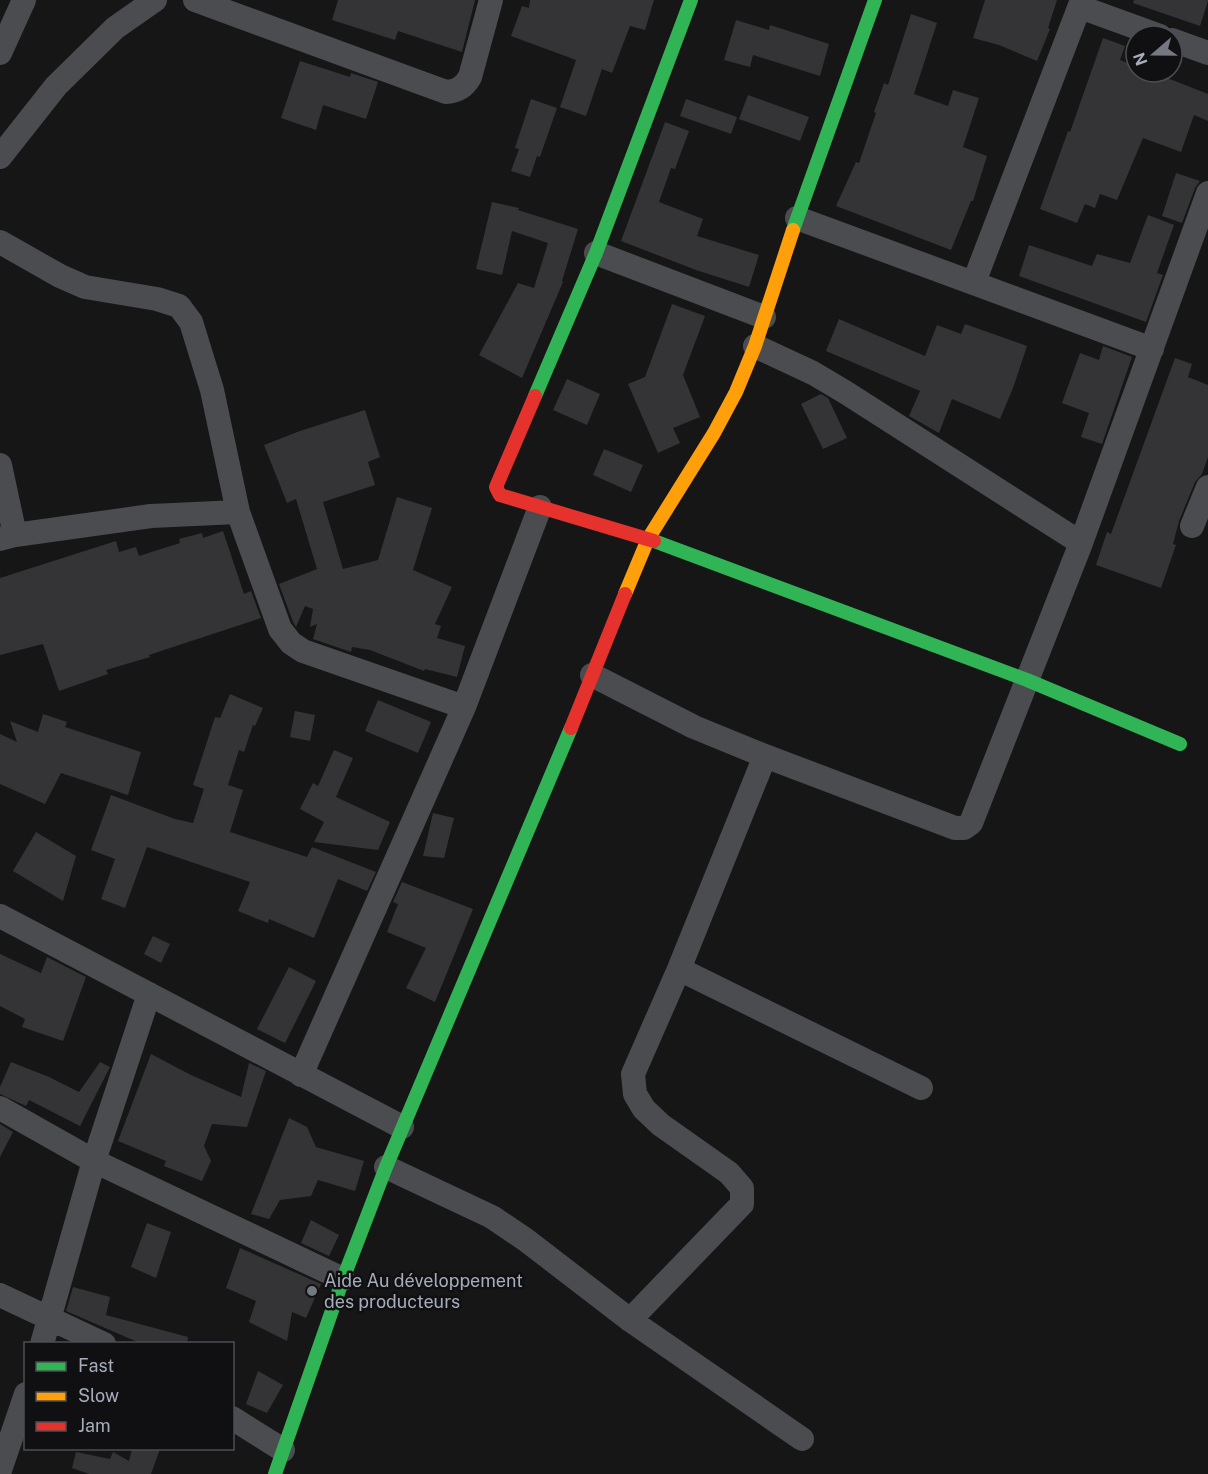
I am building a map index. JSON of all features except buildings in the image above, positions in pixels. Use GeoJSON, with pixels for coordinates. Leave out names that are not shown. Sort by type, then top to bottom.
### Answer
{"type":"FeatureCollection","features":[{"type":"Feature","properties":{"kind":"street"},"geometry":{"type":"LineString","coordinates":[[0,53],[7,33],[24,0]]}},
{"type":"Feature","properties":{"kind":"street"},"geometry":{"type":"LineString","coordinates":[[0,157],[56,86],[115,28],[155,0]]}},
{"type":"Feature","properties":{"kind":"street"},"geometry":{"type":"LineString","coordinates":[[195,0],[446,92],[456,91],[465,85],[470,77],[491,0]]}},
{"type":"Feature","properties":{"kind":"street"},"geometry":{"type":"LineString","coordinates":[[691,0],[596,253],[496,487],[501,495],[648,539],[1027,680],[1180,744]]}},
{"type":"Feature","properties":{"kind":"street"},"geometry":{"type":"LineString","coordinates":[[275,1474],[343,1279],[386,1167],[648,539],[714,433],[736,392],[875,0]]}},
{"type":"Feature","properties":{"kind":"street"},"geometry":{"type":"LineString","coordinates":[[974,282],[1081,4],[1130,24]]}},
{"type":"Feature","properties":{"kind":"street"},"geometry":{"type":"LineString","coordinates":[[1184,44],[1208,53]]}},
{"type":"Feature","properties":{"kind":"street"},"geometry":{"type":"LineString","coordinates":[[592,675],[694,727],[765,756],[955,828],[964,828],[971,823],[1081,543],[1208,193]]}},
{"type":"Feature","properties":{"kind":"street"},"geometry":{"type":"LineString","coordinates":[[797,218],[1152,349]]}},
{"type":"Feature","properties":{"kind":"street"},"geometry":{"type":"LineString","coordinates":[[0,242],[84,287],[157,299],[179,306],[191,322],[212,390],[238,512],[280,629],[291,643],[303,651],[464,707]]}},
{"type":"Feature","properties":{"kind":"street"},"geometry":{"type":"LineString","coordinates":[[596,253],[764,317]]}},
{"type":"Feature","properties":{"kind":"street"},"geometry":{"type":"LineString","coordinates":[[754,346],[813,373],[845,392],[1081,543]]}},
{"type":"Feature","properties":{"kind":"street"},"geometry":{"type":"LineString","coordinates":[[0,465],[7,537],[151,516],[238,512]]}},
{"type":"Feature","properties":{"kind":"street"},"geometry":{"type":"LineString","coordinates":[[1192,526],[1208,487]]}},
{"type":"Feature","properties":{"kind":"street"},"geometry":{"type":"LineString","coordinates":[[301,1075],[464,707],[540,507]]}},
{"type":"Feature","properties":{"kind":"street"},"geometry":{"type":"LineString","coordinates":[[630,1320],[742,1204],[742,1188],[729,1173],[661,1125],[644,1109],[635,1094],[633,1074],[679,969],[765,756]]}},
{"type":"Feature","properties":{"kind":"street"},"geometry":{"type":"LineString","coordinates":[[0,916],[402,1127]]}},
{"type":"Feature","properties":{"kind":"street"},"geometry":{"type":"LineString","coordinates":[[679,969],[921,1088]]}},
{"type":"Feature","properties":{"kind":"street"},"geometry":{"type":"LineString","coordinates":[[43,1342],[94,1161],[149,994]]}},
{"type":"Feature","properties":{"kind":"street"},"geometry":{"type":"LineString","coordinates":[[0,1108],[94,1161],[343,1279]]}},
{"type":"Feature","properties":{"kind":"street"},"geometry":{"type":"LineString","coordinates":[[386,1167],[492,1217],[526,1240],[630,1320],[802,1439]]}},
{"type":"Feature","properties":{"kind":"street"},"geometry":{"type":"LineString","coordinates":[[0,1295],[100,1342]]}},
{"type":"Feature","properties":{"kind":"street"},"geometry":{"type":"LineString","coordinates":[[0,1470],[24,1400]]}},
{"type":"Feature","properties":{"kind":"street"},"geometry":{"type":"LineString","coordinates":[[234,1419],[284,1450]]}},
{"type":"Feature","properties":{"kind":"traffic: fast"},"geometry":{"type":"LineString","coordinates":[[535,396],[596,253],[691,0]]}},
{"type":"Feature","properties":{"kind":"traffic: fast"},"geometry":{"type":"LineString","coordinates":[[793,230],[875,0]]}},
{"type":"Feature","properties":{"kind":"traffic: fast"},"geometry":{"type":"LineString","coordinates":[[654,541],[1027,680],[1180,744]]}},
{"type":"Feature","properties":{"kind":"traffic: fast"},"geometry":{"type":"LineString","coordinates":[[275,1474],[343,1279],[386,1167],[571,728]]}},
{"type":"Feature","properties":{"kind":"traffic: slow"},"geometry":{"type":"LineString","coordinates":[[625,594],[648,539],[714,433],[736,392],[755,346],[793,230]]}},
{"type":"Feature","properties":{"kind":"traffic: jam"},"geometry":{"type":"LineString","coordinates":[[535,396],[496,487],[500,495],[654,541]]}},
{"type":"Feature","properties":{"kind":"traffic: jam"},"geometry":{"type":"LineString","coordinates":[[571,728],[625,594]]}},
{"type":"Feature","properties":{"kind":"place","name":"Aide Au développement des producteurs"},"geometry":{"type":"Point","coordinates":[312,1291]}}]}
